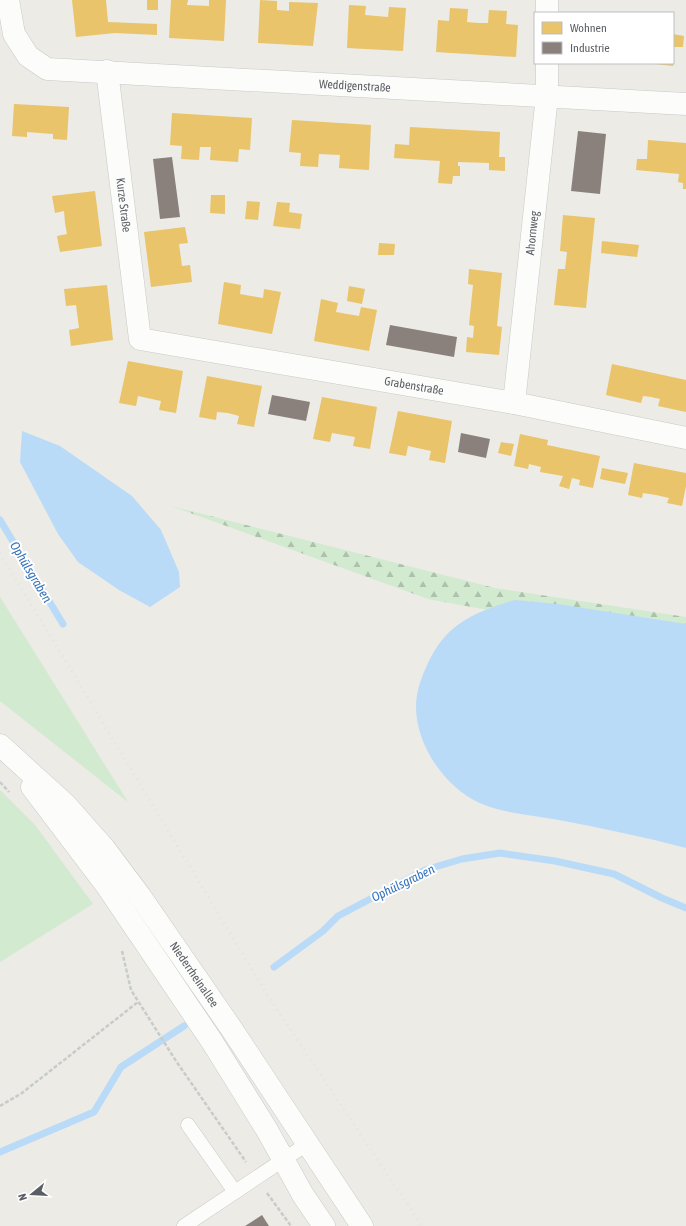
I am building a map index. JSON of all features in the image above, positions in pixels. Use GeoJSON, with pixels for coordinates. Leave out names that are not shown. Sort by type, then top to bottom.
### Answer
{"type":"FeatureCollection","features":[{"type":"Feature","properties":{"kind":"street","name":"Weddigenstraße"},"geometry":{"type":"LineString","coordinates":[[8,0],[14,34],[28,56],[47,69],[107,71],[686,104]]}},
{"type":"Feature","properties":{"kind":"street"},"geometry":{"type":"LineString","coordinates":[[547,0],[547,12]]}},
{"type":"Feature","properties":{"kind":"street","name":"Ahornweg"},"geometry":{"type":"LineString","coordinates":[[514,403],[547,96],[547,64]]}},
{"type":"Feature","properties":{"kind":"street","name":"Kurze Straße"},"geometry":{"type":"LineString","coordinates":[[107,71],[140,339]]}},
{"type":"Feature","properties":{"kind":"street","name":"Grabenstraße"},"geometry":{"type":"LineString","coordinates":[[140,339],[514,403],[686,438]]}},
{"type":"Feature","properties":{"kind":"street","name":"Niederrheinallee"},"geometry":{"type":"LineString","coordinates":[[0,745],[66,805],[104,848],[140,896],[191,970],[362,1226]]}},
{"type":"Feature","properties":{"kind":"street","name":"Niederrheinallee"},"geometry":{"type":"LineString","coordinates":[[0,745],[107,886],[215,1047],[267,1130],[303,1196],[324,1226]]}},
{"type":"Feature","properties":{"kind":"lane"},"geometry":{"type":"LineString","coordinates":[[188,1125],[234,1192]]}},
{"type":"Feature","properties":{"kind":"lane"},"geometry":{"type":"LineString","coordinates":[[184,1226],[307,1144]]}},
{"type":"Feature","properties":{"kind":"path"},"geometry":{"type":"LineString","coordinates":[[0,1106],[22,1093],[138,1002]]}},
{"type":"Feature","properties":{"kind":"path"},"geometry":{"type":"LineString","coordinates":[[147,1016],[176,1061],[290,1226]]}},
{"type":"Feature","properties":{"kind":"green space"},"geometry":{"type":"Polygon","coordinates":[[[171,506],[495,588],[686,617],[686,646],[428,599],[171,506]]]}},
{"type":"Feature","properties":{"kind":"green space"},"geometry":{"type":"Polygon","coordinates":[[[0,597],[128,802],[0,701],[0,597]]]}},
{"type":"Feature","properties":{"kind":"green space"},"geometry":{"type":"Polygon","coordinates":[[[0,790],[35,825],[93,904],[0,962],[0,790]]]}},
{"type":"Feature","properties":{"kind":"water"},"geometry":{"type":"Polygon","coordinates":[[[22,431],[60,446],[132,496],[161,530],[179,572],[180,587],[150,607],[119,590],[78,562],[58,534],[20,462],[22,431]]]}},
{"type":"Feature","properties":{"kind":"water"},"geometry":{"type":"Polygon","coordinates":[[[515,600],[558,604],[686,624],[686,848],[607,829],[510,812],[491,807],[466,795],[452,784],[439,770],[429,754],[421,736],[417,718],[416,700],[420,683],[427,665],[444,637],[455,627],[480,612],[515,600]]]}},
{"type":"Feature","properties":{"kind":"building: Wohnen"},"geometry":{"type":"Polygon","coordinates":[[[72,0],[106,0],[108,22],[157,24],[157,35],[115,33],[76,37],[72,0]]]}},
{"type":"Feature","properties":{"kind":"building: Wohnen"},"geometry":{"type":"Polygon","coordinates":[[[147,0],[158,0],[158,10],[147,10],[147,0]]]}},
{"type":"Feature","properties":{"kind":"building: Wohnen"},"geometry":{"type":"Polygon","coordinates":[[[171,0],[188,0],[187,5],[209,6],[209,0],[226,0],[224,41],[169,38],[171,0]]]}},
{"type":"Feature","properties":{"kind":"building: Wohnen"},"geometry":{"type":"Polygon","coordinates":[[[260,0],[277,1],[277,10],[289,11],[289,2],[318,3],[313,46],[258,43],[260,0]]]}},
{"type":"Feature","properties":{"kind":"building: Wohnen"},"geometry":{"type":"Polygon","coordinates":[[[349,5],[366,6],[365,15],[388,17],[389,7],[406,8],[403,51],[347,48],[349,5]]]}},
{"type":"Feature","properties":{"kind":"building: Wohnen"},"geometry":{"type":"Polygon","coordinates":[[[450,8],[468,9],[467,22],[478,23],[488,23],[489,10],[507,11],[506,24],[518,25],[516,57],[436,52],[438,20],[449,21],[450,8]]]}},
{"type":"Feature","properties":{"kind":"building: Wohnen"},"geometry":{"type":"Polygon","coordinates":[[[674,34],[684,36],[683,47],[674,47],[674,34]]]}},
{"type":"Feature","properties":{"kind":"building: Wohnen"},"geometry":{"type":"Polygon","coordinates":[[[655,64],[673,64],[673,66],[655,64]]]}},
{"type":"Feature","properties":{"kind":"building: Wohnen"},"geometry":{"type":"Polygon","coordinates":[[[14,104],[69,107],[67,140],[53,139],[53,134],[27,132],[27,137],[12,136],[14,104]]]}},
{"type":"Feature","properties":{"kind":"building: Wohnen"},"geometry":{"type":"Polygon","coordinates":[[[172,113],[252,118],[250,150],[239,149],[238,162],[210,160],[211,147],[200,147],[199,160],[181,159],[182,146],[170,145],[172,113]]]}},
{"type":"Feature","properties":{"kind":"building: Wohnen"},"geometry":{"type":"Polygon","coordinates":[[[292,120],[371,125],[369,170],[339,168],[340,155],[319,154],[318,167],[300,166],[301,153],[289,152],[292,120]]]}},
{"type":"Feature","properties":{"kind":"building: Wohnen"},"geometry":{"type":"Polygon","coordinates":[[[410,127],[500,132],[499,157],[505,157],[505,171],[489,170],[489,163],[458,162],[458,166],[460,166],[460,176],[453,176],[452,184],[438,183],[440,161],[394,158],[395,144],[409,145],[410,127]]]}},
{"type":"Feature","properties":{"kind":"building: Wohnen"},"geometry":{"type":"Polygon","coordinates":[[[648,140],[686,143],[686,189],[683,189],[683,183],[678,182],[679,174],[636,170],[637,159],[647,159],[648,140]]]}},
{"type":"Feature","properties":{"kind":"building: Wohnen"},"geometry":{"type":"Polygon","coordinates":[[[95,191],[102,246],[60,252],[57,236],[67,234],[64,211],[55,213],[52,196],[95,191]]]}},
{"type":"Feature","properties":{"kind":"building: Wohnen"},"geometry":{"type":"Polygon","coordinates":[[[211,195],[225,195],[225,214],[210,213],[211,195]]]}},
{"type":"Feature","properties":{"kind":"building: Wohnen"},"geometry":{"type":"Polygon","coordinates":[[[247,201],[260,202],[258,220],[245,219],[247,201]]]}},
{"type":"Feature","properties":{"kind":"building: Wohnen"},"geometry":{"type":"Polygon","coordinates":[[[277,202],[290,203],[289,212],[302,214],[300,229],[273,226],[277,202]]]}},
{"type":"Feature","properties":{"kind":"building: Wohnen"},"geometry":{"type":"Polygon","coordinates":[[[563,215],[595,218],[586,308],[554,305],[558,269],[565,269],[567,252],[560,251],[563,215]]]}},
{"type":"Feature","properties":{"kind":"building: Wohnen"},"geometry":{"type":"Polygon","coordinates":[[[185,227],[188,243],[179,244],[182,266],[190,265],[192,282],[151,287],[144,232],[185,227]]]}},
{"type":"Feature","properties":{"kind":"building: Wohnen"},"geometry":{"type":"Polygon","coordinates":[[[602,241],[639,245],[637,257],[601,253],[602,241]]]}},
{"type":"Feature","properties":{"kind":"building: Wohnen"},"geometry":{"type":"Polygon","coordinates":[[[379,243],[395,244],[394,255],[378,255],[379,243]]]}},
{"type":"Feature","properties":{"kind":"building: Wohnen"},"geometry":{"type":"Polygon","coordinates":[[[469,269],[502,273],[497,326],[502,327],[499,355],[466,352],[467,337],[473,338],[474,326],[469,325],[473,285],[468,284],[469,269]]]}},
{"type":"Feature","properties":{"kind":"building: Wohnen"},"geometry":{"type":"Polygon","coordinates":[[[224,282],[241,285],[240,294],[251,296],[263,298],[264,289],[281,292],[272,334],[218,324],[224,282]]]}},
{"type":"Feature","properties":{"kind":"building: Wohnen"},"geometry":{"type":"Polygon","coordinates":[[[107,285],[113,340],[71,346],[69,330],[79,328],[76,305],[66,306],[64,289],[107,285]]]}},
{"type":"Feature","properties":{"kind":"building: Wohnen"},"geometry":{"type":"Polygon","coordinates":[[[349,286],[365,289],[362,304],[347,301],[349,286]]]}},
{"type":"Feature","properties":{"kind":"building: Wohnen"},"geometry":{"type":"Polygon","coordinates":[[[321,299],[338,303],[336,312],[359,316],[361,307],[377,310],[369,351],[314,341],[321,299]]]}},
{"type":"Feature","properties":{"kind":"building: Wohnen"},"geometry":{"type":"Polygon","coordinates":[[[128,361],[183,371],[176,413],[159,410],[161,401],[138,396],[136,406],[119,403],[128,361]]]}},
{"type":"Feature","properties":{"kind":"building: Wohnen"},"geometry":{"type":"Polygon","coordinates":[[[612,364],[686,380],[686,412],[658,406],[660,399],[651,397],[643,396],[641,403],[606,395],[612,364]]]}},
{"type":"Feature","properties":{"kind":"building: Wohnen"},"geometry":{"type":"Polygon","coordinates":[[[207,376],[262,386],[254,427],[237,424],[239,416],[228,413],[217,412],[216,420],[199,417],[207,376]]]}},
{"type":"Feature","properties":{"kind":"building: Wohnen"},"geometry":{"type":"Polygon","coordinates":[[[322,397],[377,407],[370,449],[353,446],[355,437],[332,433],[330,442],[313,439],[322,397]]]}},
{"type":"Feature","properties":{"kind":"building: Wohnen"},"geometry":{"type":"Polygon","coordinates":[[[398,411],[452,421],[445,463],[429,460],[431,451],[408,446],[406,456],[389,453],[398,411]]]}},
{"type":"Feature","properties":{"kind":"building: Wohnen"},"geometry":{"type":"Polygon","coordinates":[[[520,434],[548,440],[547,445],[600,456],[593,488],[579,485],[580,480],[572,478],[569,489],[559,486],[563,476],[540,472],[541,467],[529,464],[528,469],[514,466],[520,434]]]}},
{"type":"Feature","properties":{"kind":"building: Wohnen"},"geometry":{"type":"Polygon","coordinates":[[[501,442],[514,444],[511,456],[498,453],[501,442]]]}},
{"type":"Feature","properties":{"kind":"building: Wohnen"},"geometry":{"type":"Polygon","coordinates":[[[634,463],[686,473],[686,486],[682,506],[667,503],[669,498],[656,495],[643,493],[642,498],[628,495],[634,463]]]}},
{"type":"Feature","properties":{"kind":"building: Wohnen"},"geometry":{"type":"Polygon","coordinates":[[[602,468],[628,473],[625,484],[600,479],[602,468]]]}},
{"type":"Feature","properties":{"kind":"building: Industrie"},"geometry":{"type":"Polygon","coordinates":[[[578,131],[606,134],[600,194],[571,191],[578,131]]]}},
{"type":"Feature","properties":{"kind":"building: Industrie"},"geometry":{"type":"Polygon","coordinates":[[[172,157],[180,217],[160,219],[153,159],[172,157]]]}},
{"type":"Feature","properties":{"kind":"building: Industrie"},"geometry":{"type":"Polygon","coordinates":[[[390,325],[457,337],[454,357],[386,345],[390,325]]]}},
{"type":"Feature","properties":{"kind":"building: Industrie"},"geometry":{"type":"Polygon","coordinates":[[[272,395],[310,402],[306,421],[268,414],[272,395]]]}},
{"type":"Feature","properties":{"kind":"building: Industrie"},"geometry":{"type":"Polygon","coordinates":[[[461,433],[490,439],[486,458],[458,452],[461,433]]]}},
{"type":"Feature","properties":{"kind":"building: Industrie"},"geometry":{"type":"Polygon","coordinates":[[[262,1215],[269,1226],[245,1226],[262,1215]]]}},
{"type":"Feature","properties":{"kind":"waterway","name":"Ophülsgraben"},"geometry":{"type":"LineString","coordinates":[[0,520],[63,624]]}},
{"type":"Feature","properties":{"kind":"waterway","name":"Ophülsgraben"},"geometry":{"type":"LineString","coordinates":[[274,967],[323,931],[338,916],[425,870],[462,859],[500,853],[555,861],[614,874],[662,898],[686,908]]}},
{"type":"Feature","properties":{"kind":"waterway"},"geometry":{"type":"LineString","coordinates":[[0,1152],[94,1112],[121,1067],[184,1026]]}},
{"type":"Feature","properties":{"kind":"railway"},"geometry":{"type":"LineString","coordinates":[[0,553],[270,999],[422,1226]]}}]}
